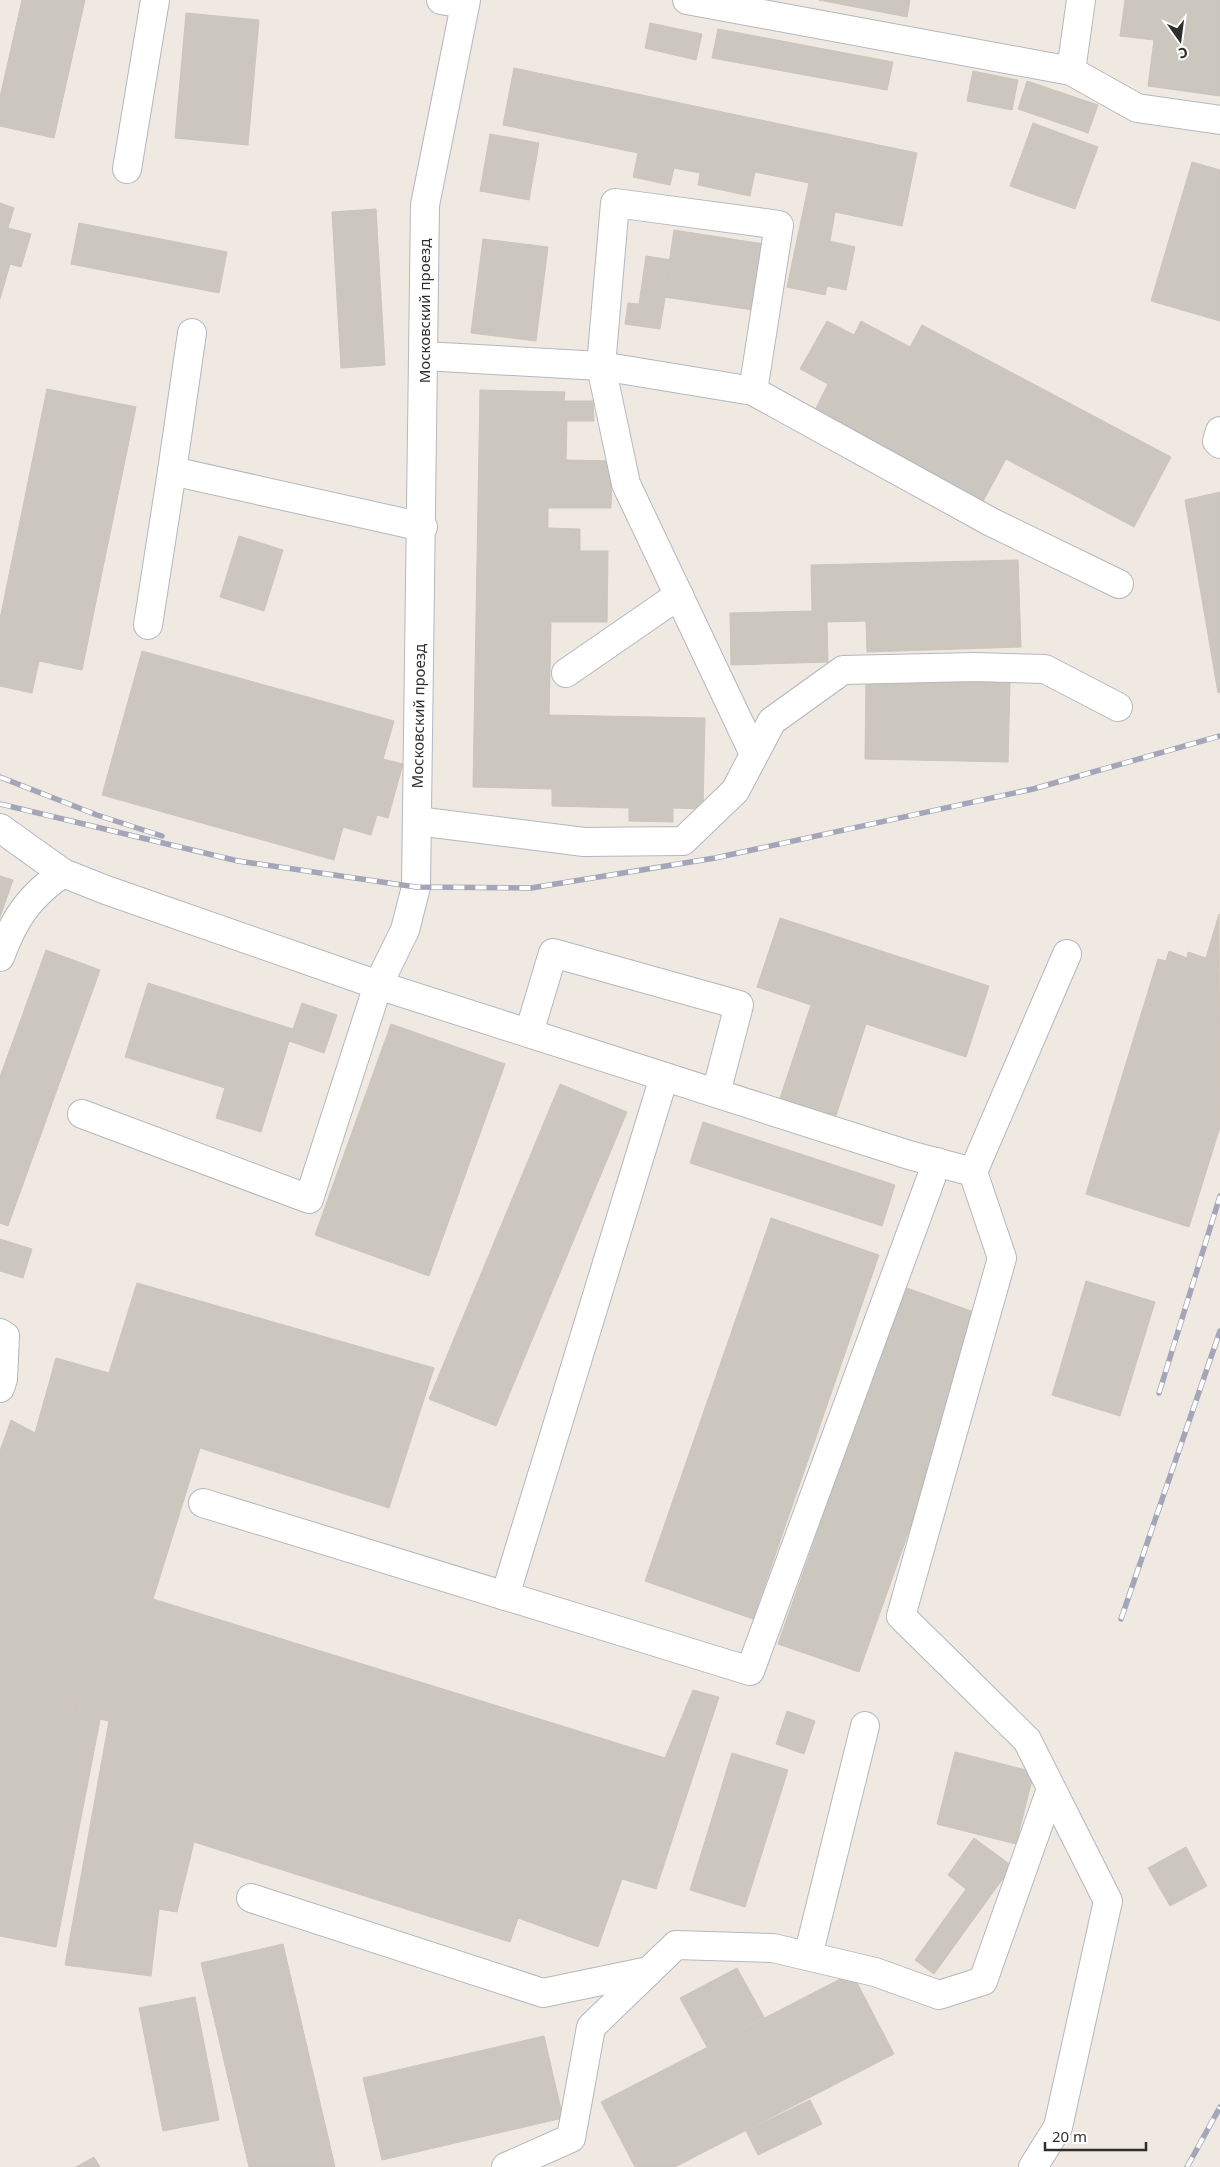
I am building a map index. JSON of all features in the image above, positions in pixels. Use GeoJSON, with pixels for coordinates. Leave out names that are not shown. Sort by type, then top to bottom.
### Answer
{"type":"FeatureCollection","features":[{"type":"Feature","properties":{"kind":"street"},"geometry":{"type":"LineString","coordinates":[[127,169],[155,0]]}},
{"type":"Feature","properties":{"kind":"street"},"geometry":{"type":"LineString","coordinates":[[687,0],[1072,71],[1137,108],[1220,120]]}},
{"type":"Feature","properties":{"kind":"street"},"geometry":{"type":"LineString","coordinates":[[1072,71],[1081,0]]}},
{"type":"Feature","properties":{"kind":"street","name":"Московский проезд"},"geometry":{"type":"LineString","coordinates":[[82,1114],[309,1199],[378,985],[406,930],[416,887],[418,821],[425,205],[457,1]]}},
{"type":"Feature","properties":{"kind":"street"},"geometry":{"type":"LineString","coordinates":[[753,391],[780,225],[614,203],[601,366],[626,484],[754,754]]}},
{"type":"Feature","properties":{"kind":"street"},"geometry":{"type":"LineString","coordinates":[[148,625],[192,333]]}},
{"type":"Feature","properties":{"kind":"street"},"geometry":{"type":"LineString","coordinates":[[424,356],[601,366],[753,391],[992,522],[1119,584]]}},
{"type":"Feature","properties":{"kind":"street"},"geometry":{"type":"LineString","coordinates":[[1220,430],[1217,441],[1220,444]]}},
{"type":"Feature","properties":{"kind":"street"},"geometry":{"type":"LineString","coordinates":[[172,472],[422,527]]}},
{"type":"Feature","properties":{"kind":"street"},"geometry":{"type":"LineString","coordinates":[[566,673],[679,595]]}},
{"type":"Feature","properties":{"kind":"street"},"geometry":{"type":"LineString","coordinates":[[418,821],[584,842],[682,841],[735,791],[772,721],[843,670],[975,667],[1045,670],[1118,707]]}},
{"type":"Feature","properties":{"kind":"street"},"geometry":{"type":"LineString","coordinates":[[0,828],[63,873],[106,890],[378,985],[664,1077],[972,1172]]}},
{"type":"Feature","properties":{"kind":"street"},"geometry":{"type":"LineString","coordinates":[[0,957],[11,927],[41,888],[63,873]]}},
{"type":"Feature","properties":{"kind":"street"},"geometry":{"type":"LineString","coordinates":[[529,1033],[553,953],[739,1005],[716,1093]]}},
{"type":"Feature","properties":{"kind":"street"},"geometry":{"type":"LineString","coordinates":[[1034,2167],[1058,2127],[1108,1901],[1027,1740],[902,1616],[1002,1258],[972,1172],[1067,954]]}},
{"type":"Feature","properties":{"kind":"street"},"geometry":{"type":"LineString","coordinates":[[505,1596],[664,1077]]}},
{"type":"Feature","properties":{"kind":"street"},"geometry":{"type":"LineString","coordinates":[[203,1503],[750,1672],[937,1162]]}},
{"type":"Feature","properties":{"kind":"street"},"geometry":{"type":"LineString","coordinates":[[0,1333],[5,1336],[3,1379],[0,1388]]}},
{"type":"Feature","properties":{"kind":"street"},"geometry":{"type":"LineString","coordinates":[[808,1956],[865,1726]]}},
{"type":"Feature","properties":{"kind":"street"},"geometry":{"type":"LineString","coordinates":[[506,2167],[571,2138],[591,2027],[676,1945],[772,1948],[875,1972],[939,1995],[982,1982],[1052,1788]]}},
{"type":"Feature","properties":{"kind":"street"},"geometry":{"type":"LineString","coordinates":[[251,1898],[543,1993],[649,1971]]}},
{"type":"Feature","properties":{"kind":"building"},"geometry":{"type":"Polygon","coordinates":[[[22,0],[85,0],[54,138],[0,126],[0,97],[22,0]]]}},
{"type":"Feature","properties":{"kind":"building"},"geometry":{"type":"Polygon","coordinates":[[[819,0],[910,0],[907,17],[819,0]]]}},
{"type":"Feature","properties":{"kind":"building"},"geometry":{"type":"Polygon","coordinates":[[[1125,0],[1220,0],[1220,96],[1148,86],[1154,40],[1120,36],[1125,0]]]}},
{"type":"Feature","properties":{"kind":"building"},"geometry":{"type":"Polygon","coordinates":[[[186,13],[259,20],[248,145],[175,138],[186,13]]]}},
{"type":"Feature","properties":{"kind":"building"},"geometry":{"type":"Polygon","coordinates":[[[650,23],[702,34],[696,60],[645,48],[650,23]]]}},
{"type":"Feature","properties":{"kind":"building"},"geometry":{"type":"Polygon","coordinates":[[[718,29],[893,62],[887,90],[712,58],[718,29]]]}},
{"type":"Feature","properties":{"kind":"building"},"geometry":{"type":"Polygon","coordinates":[[[514,68],[917,153],[902,226],[835,212],[830,241],[855,247],[846,290],[827,286],[825,295],[787,287],[809,183],[755,172],[750,196],[698,185],[700,173],[674,168],[670,185],[633,177],[638,153],[503,125],[514,68]]]}},
{"type":"Feature","properties":{"kind":"building"},"geometry":{"type":"Polygon","coordinates":[[[973,71],[1018,80],[1012,110],[967,101],[973,71]]]}},
{"type":"Feature","properties":{"kind":"building"},"geometry":{"type":"Polygon","coordinates":[[[1027,81],[1098,105],[1088,133],[1018,109],[1027,81]]]}},
{"type":"Feature","properties":{"kind":"building"},"geometry":{"type":"Polygon","coordinates":[[[1033,123],[1098,147],[1075,209],[1010,186],[1033,123]]]}},
{"type":"Feature","properties":{"kind":"building"},"geometry":{"type":"Polygon","coordinates":[[[490,134],[539,143],[529,200],[480,191],[490,134]]]}},
{"type":"Feature","properties":{"kind":"building"},"geometry":{"type":"Polygon","coordinates":[[[1192,162],[1220,170],[1220,321],[1151,301],[1192,162]]]}},
{"type":"Feature","properties":{"kind":"building"},"geometry":{"type":"Polygon","coordinates":[[[0,203],[14,208],[8,228],[31,234],[21,267],[10,264],[0,299],[0,203]]]}},
{"type":"Feature","properties":{"kind":"building"},"geometry":{"type":"Polygon","coordinates":[[[376,209],[385,365],[341,368],[332,212],[376,209]]]}},
{"type":"Feature","properties":{"kind":"building"},"geometry":{"type":"Polygon","coordinates":[[[79,223],[227,252],[219,293],[71,264],[79,223]]]}},
{"type":"Feature","properties":{"kind":"building"},"geometry":{"type":"Polygon","coordinates":[[[674,230],[770,245],[760,311],[664,297],[674,230]]]}},
{"type":"Feature","properties":{"kind":"building"},"geometry":{"type":"Polygon","coordinates":[[[483,239],[548,247],[536,341],[471,333],[483,239]]]}},
{"type":"Feature","properties":{"kind":"building"},"geometry":{"type":"Polygon","coordinates":[[[646,256],[671,260],[660,329],[625,324],[628,303],[639,304],[646,256]]]}},
{"type":"Feature","properties":{"kind":"building"},"geometry":{"type":"Polygon","coordinates":[[[827,321],[854,335],[861,321],[910,347],[922,325],[1171,457],[1134,527],[1006,459],[981,505],[812,416],[828,384],[800,369],[827,321]]]}},
{"type":"Feature","properties":{"kind":"building"},"geometry":{"type":"Polygon","coordinates":[[[47,389],[136,407],[82,670],[39,661],[32,693],[0,686],[0,619],[47,389]]]}},
{"type":"Feature","properties":{"kind":"building"},"geometry":{"type":"Polygon","coordinates":[[[480,390],[565,392],[564,401],[593,401],[594,421],[567,421],[566,460],[612,461],[611,508],[548,508],[548,528],[580,529],[580,551],[608,551],[607,622],[551,622],[549,715],[705,718],[703,809],[673,808],[673,822],[629,821],[629,808],[552,806],[552,789],[473,787],[480,390]]]}},
{"type":"Feature","properties":{"kind":"building"},"geometry":{"type":"Polygon","coordinates":[[[1220,492],[1220,692],[1218,693],[1185,500],[1220,492]]]}},
{"type":"Feature","properties":{"kind":"building"},"geometry":{"type":"Polygon","coordinates":[[[239,536],[283,550],[264,611],[220,597],[239,536]]]}},
{"type":"Feature","properties":{"kind":"building"},"geometry":{"type":"Polygon","coordinates":[[[1018,560],[1021,647],[867,652],[866,621],[827,622],[828,662],[731,665],[730,613],[812,611],[811,565],[1018,560]]]}},
{"type":"Feature","properties":{"kind":"building"},"geometry":{"type":"Polygon","coordinates":[[[142,651],[394,721],[383,759],[403,764],[388,818],[377,815],[371,835],[343,827],[334,860],[102,795],[142,651]]]}},
{"type":"Feature","properties":{"kind":"building"},"geometry":{"type":"Polygon","coordinates":[[[866,680],[1010,683],[1008,762],[865,759],[866,680]]]}},
{"type":"Feature","properties":{"kind":"building"},"geometry":{"type":"Polygon","coordinates":[[[0,876],[13,880],[0,917],[0,876]]]}},
{"type":"Feature","properties":{"kind":"building"},"geometry":{"type":"Polygon","coordinates":[[[1219,914],[1220,1127],[1189,1227],[1086,1194],[1158,959],[1166,961],[1169,951],[1187,958],[1188,952],[1206,958],[1219,914]]]}},
{"type":"Feature","properties":{"kind":"building"},"geometry":{"type":"Polygon","coordinates":[[[780,918],[989,986],[966,1057],[866,1024],[832,1128],[776,1110],[811,1005],[757,987],[780,918]]]}},
{"type":"Feature","properties":{"kind":"building"},"geometry":{"type":"Polygon","coordinates":[[[46,950],[100,970],[8,1226],[0,1223],[0,1077],[46,950]]]}},
{"type":"Feature","properties":{"kind":"building"},"geometry":{"type":"Polygon","coordinates":[[[148,983],[293,1029],[261,1132],[216,1118],[225,1088],[125,1057],[148,983]]]}},
{"type":"Feature","properties":{"kind":"building"},"geometry":{"type":"Polygon","coordinates":[[[302,1003],[337,1015],[324,1053],[289,1041],[302,1003]]]}},
{"type":"Feature","properties":{"kind":"building"},"geometry":{"type":"Polygon","coordinates":[[[391,1024],[505,1064],[429,1276],[315,1235],[391,1024]]]}},
{"type":"Feature","properties":{"kind":"building"},"geometry":{"type":"Polygon","coordinates":[[[560,1084],[627,1112],[496,1426],[429,1399],[560,1084]]]}},
{"type":"Feature","properties":{"kind":"building"},"geometry":{"type":"Polygon","coordinates":[[[703,1122],[895,1185],[882,1226],[690,1163],[703,1122]]]}},
{"type":"Feature","properties":{"kind":"building"},"geometry":{"type":"Polygon","coordinates":[[[771,1218],[879,1255],[753,1619],[645,1581],[771,1218]]]}},
{"type":"Feature","properties":{"kind":"building"},"geometry":{"type":"Polygon","coordinates":[[[0,1239],[32,1249],[23,1278],[0,1271],[0,1239]]]}},
{"type":"Feature","properties":{"kind":"building"},"geometry":{"type":"Polygon","coordinates":[[[1086,1281],[1155,1302],[1120,1416],[1052,1395],[1086,1281]]]}},
{"type":"Feature","properties":{"kind":"building"},"geometry":{"type":"Polygon","coordinates":[[[137,1283],[434,1368],[389,1508],[200,1448],[153,1599],[665,1758],[693,1690],[719,1697],[656,1889],[622,1879],[598,1947],[518,1918],[510,1942],[194,1842],[177,1912],[159,1909],[151,1976],[65,1965],[109,1721],[76,1714],[77,1692],[0,1667],[0,1451],[11,1420],[35,1433],[56,1358],[109,1373],[137,1283]]]}},
{"type":"Feature","properties":{"kind":"building"},"geometry":{"type":"Polygon","coordinates":[[[904,1287],[985,1316],[859,1672],[778,1644],[904,1287]]]}},
{"type":"Feature","properties":{"kind":"building"},"geometry":{"type":"Polygon","coordinates":[[[0,1667],[77,1692],[76,1714],[100,1720],[56,1947],[0,1936],[0,1667]]]}},
{"type":"Feature","properties":{"kind":"building"},"geometry":{"type":"Polygon","coordinates":[[[787,1711],[815,1721],[804,1754],[776,1744],[787,1711]]]}},
{"type":"Feature","properties":{"kind":"building"},"geometry":{"type":"Polygon","coordinates":[[[955,1752],[1034,1772],[1016,1844],[937,1824],[955,1752]]]}},
{"type":"Feature","properties":{"kind":"building"},"geometry":{"type":"Polygon","coordinates":[[[732,1753],[788,1770],[745,1907],[690,1890],[732,1753]]]}},
{"type":"Feature","properties":{"kind":"building"},"geometry":{"type":"Polygon","coordinates":[[[974,1838],[1012,1866],[934,1974],[915,1960],[966,1889],[948,1875],[974,1838]]]}},
{"type":"Feature","properties":{"kind":"building"},"geometry":{"type":"Polygon","coordinates":[[[1186,1847],[1207,1886],[1170,1906],[1148,1868],[1186,1847]]]}},
{"type":"Feature","properties":{"kind":"building"},"geometry":{"type":"Polygon","coordinates":[[[283,1944],[335,2167],[249,2167],[201,1963],[283,1944]]]}},
{"type":"Feature","properties":{"kind":"building"},"geometry":{"type":"Polygon","coordinates":[[[737,1968],[764,2017],[707,2047],[680,1998],[737,1968]]]}},
{"type":"Feature","properties":{"kind":"building"},"geometry":{"type":"Polygon","coordinates":[[[852,1973],[894,2054],[675,2167],[635,2167],[601,2102],[852,1973]]]}},
{"type":"Feature","properties":{"kind":"building"},"geometry":{"type":"Polygon","coordinates":[[[195,1997],[219,2120],[163,2131],[139,2008],[195,1997]]]}},
{"type":"Feature","properties":{"kind":"building"},"geometry":{"type":"Polygon","coordinates":[[[544,2036],[563,2118],[382,2160],[363,2078],[544,2036]]]}},
{"type":"Feature","properties":{"kind":"building"},"geometry":{"type":"Polygon","coordinates":[[[810,2100],[822,2124],[758,2155],[746,2131],[810,2100]]]}},
{"type":"Feature","properties":{"kind":"building"},"geometry":{"type":"Polygon","coordinates":[[[94,2157],[100,2167],[76,2167],[94,2157]]]}},
{"type":"Feature","properties":{"kind":"railway"},"geometry":{"type":"LineString","coordinates":[[0,804],[238,861],[416,887],[531,888],[715,858],[1033,789],[1220,736]]}},
{"type":"Feature","properties":{"kind":"railway"},"geometry":{"type":"LineString","coordinates":[[0,777],[97,815],[162,836]]}},
{"type":"Feature","properties":{"kind":"railway"},"geometry":{"type":"LineString","coordinates":[[1159,1393],[1220,1196]]}},
{"type":"Feature","properties":{"kind":"railway"},"geometry":{"type":"LineString","coordinates":[[1121,1619],[1220,1331]]}},
{"type":"Feature","properties":{"kind":"railway"},"geometry":{"type":"LineString","coordinates":[[1187,2167],[1220,2107]]}}]}
